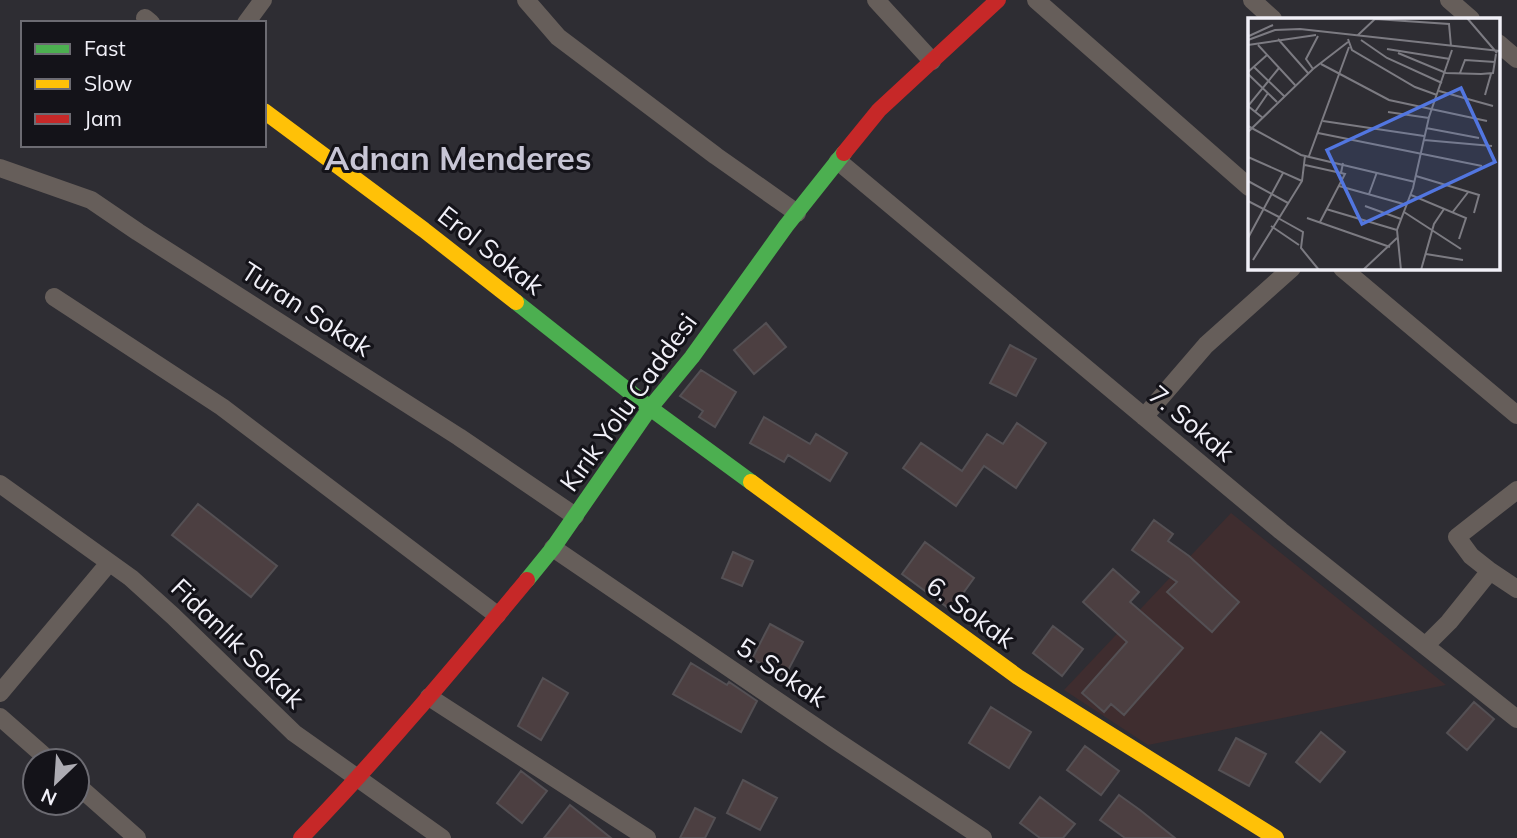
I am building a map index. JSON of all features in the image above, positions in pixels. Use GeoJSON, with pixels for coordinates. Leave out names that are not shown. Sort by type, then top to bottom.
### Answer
{"type":"FeatureCollection","features":[{"type":"Feature","properties":{"kind":"street"},"geometry":{"type":"LineString","coordinates":[[247,21],[263,0]]}},
{"type":"Feature","properties":{"kind":"street"},"geometry":{"type":"LineString","coordinates":[[526,0],[558,37],[716,156],[797,212]]}},
{"type":"Feature","properties":{"kind":"street"},"geometry":{"type":"LineString","coordinates":[[876,0],[932,61]]}},
{"type":"Feature","properties":{"kind":"street","name":"Kırık Yolu Caddesi"},"geometry":{"type":"LineString","coordinates":[[301,838],[358,779],[553,548],[650,408],[692,357],[797,212],[879,110],[998,0]]}},
{"type":"Feature","properties":{"kind":"street"},"geometry":{"type":"LineString","coordinates":[[1036,0],[1248,186]]}},
{"type":"Feature","properties":{"kind":"street"},"geometry":{"type":"LineString","coordinates":[[1252,0],[1272,18]]}},
{"type":"Feature","properties":{"kind":"street"},"geometry":{"type":"LineString","coordinates":[[1449,0],[1470,18]]}},
{"type":"Feature","properties":{"kind":"street"},"geometry":{"type":"LineString","coordinates":[[1500,45],[1517,60]]}},
{"type":"Feature","properties":{"kind":"street","name":"Erol Sokak"},"geometry":{"type":"LineString","coordinates":[[266,112],[424,230],[650,408]]}},
{"type":"Feature","properties":{"kind":"street","name":"7. Sokak"},"geometry":{"type":"LineString","coordinates":[[838,161],[1281,531],[1517,719]]}},
{"type":"Feature","properties":{"kind":"street","name":"Turan Sokak"},"geometry":{"type":"LineString","coordinates":[[0,168],[91,200],[459,437],[575,516]]}},
{"type":"Feature","properties":{"kind":"street"},"geometry":{"type":"LineString","coordinates":[[1144,416],[1206,345],[1290,270]]}},
{"type":"Feature","properties":{"kind":"street"},"geometry":{"type":"LineString","coordinates":[[1344,270],[1517,415]]}},
{"type":"Feature","properties":{"kind":"street"},"geometry":{"type":"LineString","coordinates":[[54,297],[222,407],[497,615]]}},
{"type":"Feature","properties":{"kind":"street","name":"6. Sokak"},"geometry":{"type":"LineString","coordinates":[[650,408],[1018,677],[1276,838]]}},
{"type":"Feature","properties":{"kind":"street","name":"Fidanlık Sokak"},"geometry":{"type":"LineString","coordinates":[[0,484],[131,578],[293,733],[442,838]]}},
{"type":"Feature","properties":{"kind":"street"},"geometry":{"type":"LineString","coordinates":[[1517,490],[1457,537],[1471,556],[1517,589]]}},
{"type":"Feature","properties":{"kind":"street","name":"5. Sokak"},"geometry":{"type":"LineString","coordinates":[[553,548],[983,838]]}},
{"type":"Feature","properties":{"kind":"street"},"geometry":{"type":"LineString","coordinates":[[0,693],[109,563]]}},
{"type":"Feature","properties":{"kind":"street"},"geometry":{"type":"LineString","coordinates":[[1425,646],[1449,622],[1490,571]]}},
{"type":"Feature","properties":{"kind":"street"},"geometry":{"type":"LineString","coordinates":[[429,697],[647,838]]}},
{"type":"Feature","properties":{"kind":"street"},"geometry":{"type":"LineString","coordinates":[[0,717],[34,747]]}},
{"type":"Feature","properties":{"kind":"street"},"geometry":{"type":"LineString","coordinates":[[91,797],[137,838]]}},
{"type":"Feature","properties":{"kind":"shaded area"},"geometry":{"type":"Polygon","coordinates":[[[1231,513],[1446,685],[1148,745],[1064,690],[1231,513]]]}},
{"type":"Feature","properties":{"kind":"building"},"geometry":{"type":"Polygon","coordinates":[[[766,323],[786,347],[754,374],[734,350],[766,323]]]}},
{"type":"Feature","properties":{"kind":"building"},"geometry":{"type":"Polygon","coordinates":[[[1010,345],[1036,359],[1016,396],[990,383],[1010,345]]]}},
{"type":"Feature","properties":{"kind":"building"},"geometry":{"type":"Polygon","coordinates":[[[701,370],[736,392],[715,427],[699,417],[703,411],[680,396],[701,370]]]}},
{"type":"Feature","properties":{"kind":"building"},"geometry":{"type":"Polygon","coordinates":[[[764,417],[810,444],[816,434],[847,453],[830,481],[788,455],[784,462],[750,443],[764,417]]]}},
{"type":"Feature","properties":{"kind":"building"},"geometry":{"type":"Polygon","coordinates":[[[1017,423],[1046,443],[1016,488],[984,466],[956,506],[903,468],[921,443],[962,471],[987,434],[1003,444],[1017,423]]]}},
{"type":"Feature","properties":{"kind":"building"},"geometry":{"type":"Polygon","coordinates":[[[198,504],[277,566],[251,597],[172,535],[198,504]]]}},
{"type":"Feature","properties":{"kind":"building"},"geometry":{"type":"Polygon","coordinates":[[[1154,520],[1173,534],[1168,541],[1189,556],[1239,602],[1212,632],[1167,592],[1177,582],[1132,550],[1154,520]]]}},
{"type":"Feature","properties":{"kind":"building"},"geometry":{"type":"Polygon","coordinates":[[[925,542],[974,578],[951,610],[902,574],[925,542]]]}},
{"type":"Feature","properties":{"kind":"building"},"geometry":{"type":"Polygon","coordinates":[[[733,552],[753,561],[742,586],[722,578],[733,552]]]}},
{"type":"Feature","properties":{"kind":"building"},"geometry":{"type":"Polygon","coordinates":[[[1113,569],[1139,592],[1130,602],[1183,648],[1124,715],[1111,704],[1104,712],[1082,693],[1127,642],[1083,602],[1113,569]]]}},
{"type":"Feature","properties":{"kind":"building"},"geometry":{"type":"Polygon","coordinates":[[[770,624],[803,642],[785,676],[752,659],[770,624]]]}},
{"type":"Feature","properties":{"kind":"building"},"geometry":{"type":"Polygon","coordinates":[[[1053,626],[1083,649],[1062,676],[1033,653],[1053,626]]]}},
{"type":"Feature","properties":{"kind":"building"},"geometry":{"type":"Polygon","coordinates":[[[691,663],[727,685],[729,682],[757,701],[741,732],[673,694],[691,663]]]}},
{"type":"Feature","properties":{"kind":"building"},"geometry":{"type":"Polygon","coordinates":[[[543,678],[568,693],[541,740],[518,726],[543,678]]]}},
{"type":"Feature","properties":{"kind":"building"},"geometry":{"type":"Polygon","coordinates":[[[1474,702],[1494,719],[1467,750],[1447,733],[1474,702]]]}},
{"type":"Feature","properties":{"kind":"building"},"geometry":{"type":"Polygon","coordinates":[[[991,707],[1031,732],[1009,768],[969,743],[991,707]]]}},
{"type":"Feature","properties":{"kind":"building"},"geometry":{"type":"Polygon","coordinates":[[[1321,732],[1345,752],[1320,782],[1296,762],[1321,732]]]}},
{"type":"Feature","properties":{"kind":"building"},"geometry":{"type":"Polygon","coordinates":[[[1236,738],[1266,754],[1249,786],[1219,770],[1236,738]]]}},
{"type":"Feature","properties":{"kind":"building"},"geometry":{"type":"Polygon","coordinates":[[[1085,746],[1119,771],[1101,795],[1067,770],[1085,746]]]}},
{"type":"Feature","properties":{"kind":"building"},"geometry":{"type":"Polygon","coordinates":[[[521,771],[547,791],[522,823],[497,803],[521,771]]]}},
{"type":"Feature","properties":{"kind":"building"},"geometry":{"type":"Polygon","coordinates":[[[743,780],[777,798],[760,830],[727,813],[743,780]]]}},
{"type":"Feature","properties":{"kind":"building"},"geometry":{"type":"Polygon","coordinates":[[[1119,795],[1175,838],[1125,838],[1100,820],[1119,795]]]}},
{"type":"Feature","properties":{"kind":"building"},"geometry":{"type":"Polygon","coordinates":[[[1040,797],[1075,824],[1063,838],[1040,838],[1020,823],[1040,797]]]}},
{"type":"Feature","properties":{"kind":"building"},"geometry":{"type":"Polygon","coordinates":[[[570,805],[611,838],[544,838],[570,805]]]}},
{"type":"Feature","properties":{"kind":"building"},"geometry":{"type":"Polygon","coordinates":[[[695,808],[715,818],[705,838],[680,838],[695,808]]]}},
{"type":"Feature","properties":{"kind":"traffic: fast"},"geometry":{"type":"LineString","coordinates":[[527,580],[553,548],[650,408],[692,357],[786,226],[844,153]]}},
{"type":"Feature","properties":{"kind":"traffic: fast"},"geometry":{"type":"LineString","coordinates":[[516,302],[650,408],[751,482]]}},
{"type":"Feature","properties":{"kind":"traffic: slow"},"geometry":{"type":"LineString","coordinates":[[266,112],[516,302]]}},
{"type":"Feature","properties":{"kind":"traffic: slow"},"geometry":{"type":"LineString","coordinates":[[751,482],[1018,677],[1276,838]]}},
{"type":"Feature","properties":{"kind":"traffic: jam"},"geometry":{"type":"LineString","coordinates":[[844,153],[879,110],[998,0]]}},
{"type":"Feature","properties":{"kind":"traffic: jam"},"geometry":{"type":"LineString","coordinates":[[301,838],[445,678],[527,580]]}},
{"type":"Feature","properties":{"kind":"district","name":"Adnan Menderes"},"geometry":{"type":"Point","coordinates":[458,157]}}]}
